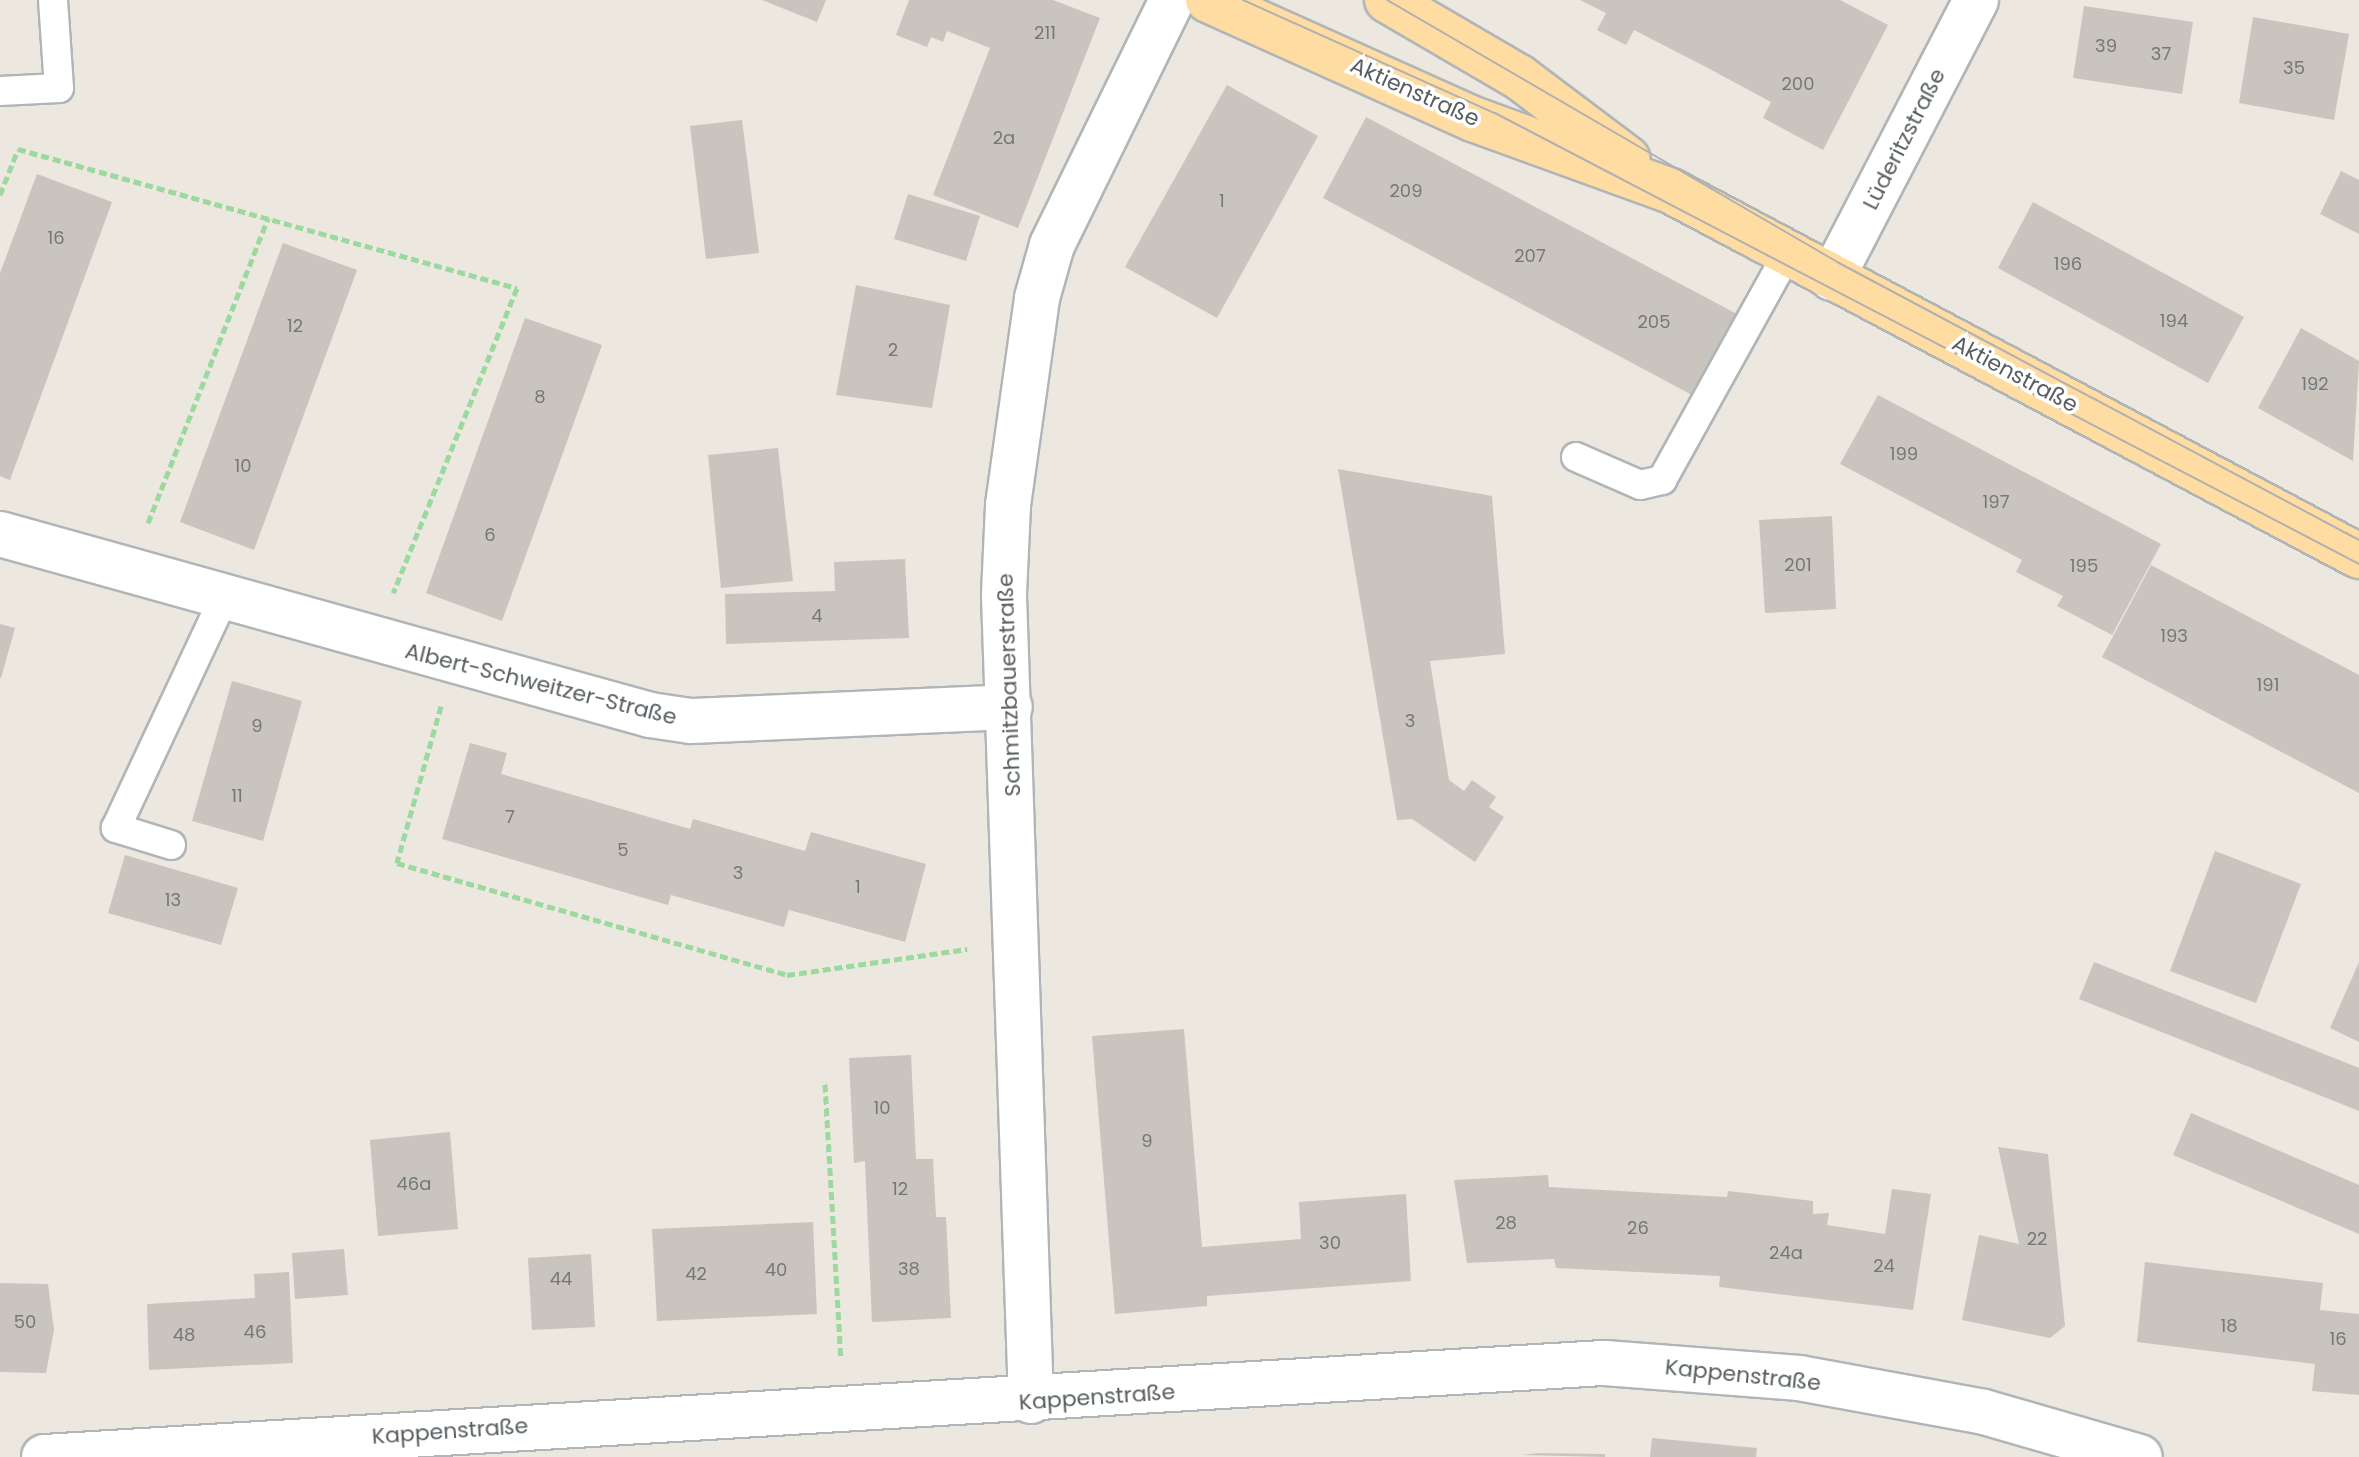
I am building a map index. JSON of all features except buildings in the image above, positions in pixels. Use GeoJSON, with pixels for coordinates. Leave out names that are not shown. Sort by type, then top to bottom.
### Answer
{"type":"FeatureCollection","features":[{"type":"Feature","properties":{"kind":"main road","name":"Aktienstraße"},"geometry":{"type":"LineString","coordinates":[[1208,0],[1473,119],[1671,191],[2359,556]]}},
{"type":"Feature","properties":{"kind":"main road","name":"Aktienstraße"},"geometry":{"type":"LineString","coordinates":[[1387,0],[1519,77],[1671,191]]}},
{"type":"Feature","properties":{"kind":"street","name":"Schmitzbauerstraße"},"geometry":{"type":"LineString","coordinates":[[1031,1401],[1010,707],[1008,505],[1037,298],[1074,187],[1172,0]]}},
{"type":"Feature","properties":{"kind":"street","name":"Lüderitzstraße"},"geometry":{"type":"LineString","coordinates":[[1832,278],[1976,0]]}},
{"type":"Feature","properties":{"kind":"street","name":"Albert-Schweitzer-Straße"},"geometry":{"type":"LineString","coordinates":[[0,534],[130,569],[373,642],[691,721],[1010,707]]}},
{"type":"Feature","properties":{"kind":"street","name":"Kappenstraße"},"geometry":{"type":"LineString","coordinates":[[44,1457],[219,1452],[1605,1363],[1812,1380],[1984,1412],[2140,1457]]}},
{"type":"Feature","properties":{"kind":"lane"},"geometry":{"type":"LineString","coordinates":[[0,91],[59,88],[53,0]]}},
{"type":"Feature","properties":{"kind":"lane"},"geometry":{"type":"LineString","coordinates":[[1576,457],[1640,485],[1662,480],[1788,253]]}},
{"type":"Feature","properties":{"kind":"lane"},"geometry":{"type":"LineString","coordinates":[[171,845],[116,828],[224,597]]}},
{"type":"Feature","properties":{"kind":"path"},"geometry":{"type":"LineString","coordinates":[[0,195],[18,149],[517,288],[373,642]]}},
{"type":"Feature","properties":{"kind":"path"},"geometry":{"type":"LineString","coordinates":[[130,569],[268,218]]}},
{"type":"Feature","properties":{"kind":"path"},"geometry":{"type":"LineString","coordinates":[[427,756],[397,863],[787,975],[1018,940]]}},
{"type":"Feature","properties":{"kind":"path"},"geometry":{"type":"LineString","coordinates":[[825,1084],[845,1411]]}},
{"type":"Feature","properties":{"kind":"tram line"},"geometry":{"type":"LineString","coordinates":[[1243,0],[1495,113],[2359,564]]}},
{"type":"Feature","properties":{"kind":"tram line"},"geometry":{"type":"LineString","coordinates":[[1387,0],[1839,263],[2359,540]]}}]}
